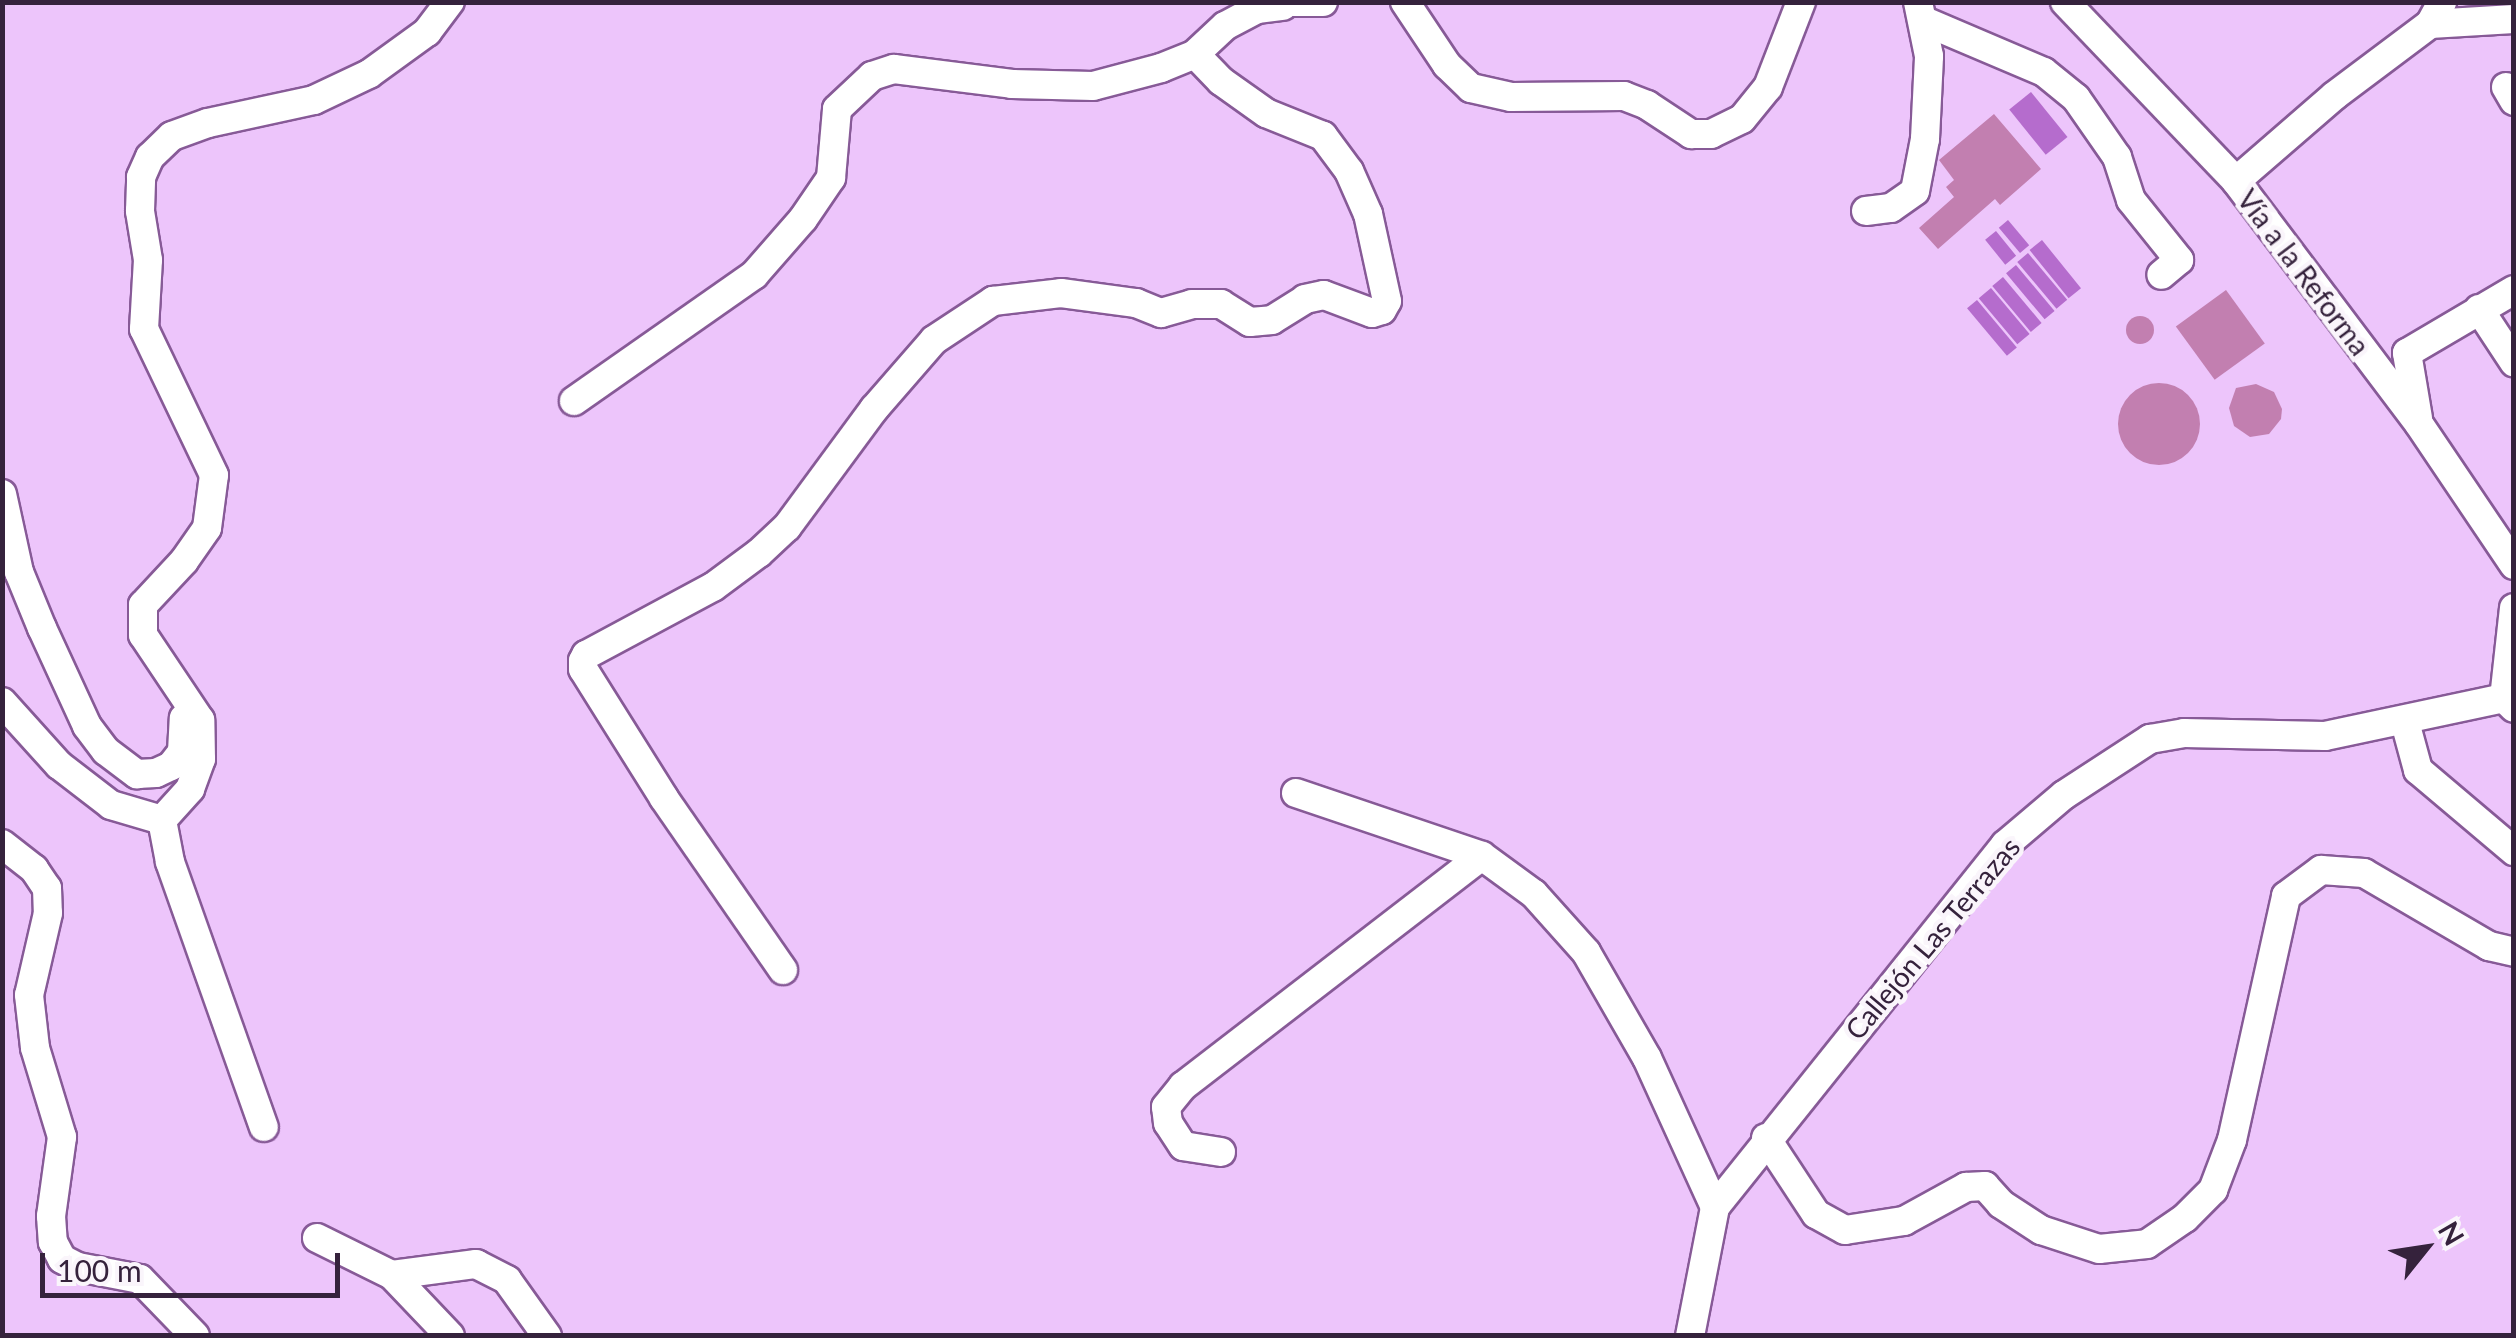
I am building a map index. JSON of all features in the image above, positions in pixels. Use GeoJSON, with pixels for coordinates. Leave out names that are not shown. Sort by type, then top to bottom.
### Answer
{"type":"FeatureCollection","features":[{"type":"Feature","properties":{"kind":"street"},"geometry":{"type":"LineString","coordinates":[[162,820],[190,789],[201,760],[200,720],[143,635],[143,604],[184,561],[207,528],[214,474],[144,329],[148,260],[140,212],[141,177],[150,157],[172,136],[208,123],[314,100],[370,74],[428,32],[450,2]]}},
{"type":"Feature","properties":{"kind":"street"},"geometry":{"type":"LineString","coordinates":[[574,401],[754,275],[803,219],[831,178],[837,109],[872,76],[894,69],[1012,84],[1093,86],[1161,68],[1194,54],[1224,26],[1257,8],[1324,2]]}},
{"type":"Feature","properties":{"kind":"street"},"geometry":{"type":"LineString","coordinates":[[1405,2],[1447,66],[1471,88],[1511,98],[1624,96],[1647,105],[1691,134],[1711,134],[1742,119],[1768,87],[1802,2]]}},
{"type":"Feature","properties":{"kind":"street","name":"Vía a la Reforma"},"geometry":{"type":"LineString","coordinates":[[2065,2],[2236,181],[2419,424],[2514,565]]}},
{"type":"Feature","properties":{"kind":"street"},"geometry":{"type":"LineString","coordinates":[[1866,211],[1892,208],[1916,192],[1925,138],[1929,56],[1921,12]]}},
{"type":"Feature","properties":{"kind":"street"},"geometry":{"type":"LineString","coordinates":[[1921,12],[2026,63],[2076,98],[2118,157],[2131,200],[2178,260],[2161,275]]}},
{"type":"Feature","properties":{"kind":"street"},"geometry":{"type":"LineString","coordinates":[[2236,181],[2436,13],[2514,19]]}},
{"type":"Feature","properties":{"kind":"street"},"geometry":{"type":"LineString","coordinates":[[782,970],[664,798],[583,669],[586,655],[713,587],[759,553],[787,528],[874,409],[934,340],[994,300],[1061,293],[1136,303],[1161,313],[1192,304],[1220,304],[1250,322],[1272,320],[1305,299],[1324,295],[1372,313],[1382,310],[1387,301],[1368,214],[1349,171],[1323,136],[1266,113],[1221,81],[1194,54]]}},
{"type":"Feature","properties":{"kind":"street"},"geometry":{"type":"LineString","coordinates":[[2419,424],[2407,353],[2514,290]]}},
{"type":"Feature","properties":{"kind":"street"},"geometry":{"type":"LineString","coordinates":[[2479,310],[2514,362]]}},
{"type":"Feature","properties":{"kind":"street"},"geometry":{"type":"LineString","coordinates":[[2,494],[20,572],[42,628],[87,726],[106,751],[137,774],[156,773],[172,766],[182,752],[186,732],[180,692]]}},
{"type":"Feature","properties":{"kind":"street"},"geometry":{"type":"LineString","coordinates":[[2509,703],[2514,608]]}},
{"type":"Feature","properties":{"kind":"street"},"geometry":{"type":"LineString","coordinates":[[2,702],[59,766],[111,805],[162,820]]}},
{"type":"Feature","properties":{"kind":"street","name":"Callejón Las Terrazas"},"geometry":{"type":"LineString","coordinates":[[1690,1336],[1715,1206],[2005,845],[2110,762],[2150,739],[2184,733],[2242,738],[2326,736],[2509,703]]}},
{"type":"Feature","properties":{"kind":"street"},"geometry":{"type":"LineString","coordinates":[[2406,722],[2418,770],[2514,851]]}},
{"type":"Feature","properties":{"kind":"street"},"geometry":{"type":"LineString","coordinates":[[1296,793],[1482,856],[1534,894],[1586,952],[1648,1058],[1715,1206]]}},
{"type":"Feature","properties":{"kind":"street"},"geometry":{"type":"LineString","coordinates":[[162,820],[170,862],[264,1127]]}},
{"type":"Feature","properties":{"kind":"street"},"geometry":{"type":"LineString","coordinates":[[2,844],[34,869],[47,888],[48,913],[28,995],[34,1048],[62,1137],[51,1216],[53,1242],[62,1259],[78,1267],[140,1279],[196,1336]]}},
{"type":"Feature","properties":{"kind":"street"},"geometry":{"type":"LineString","coordinates":[[1221,1152],[1182,1146],[1168,1123],[1166,1107],[1183,1086],[1482,856]]}},
{"type":"Feature","properties":{"kind":"street"},"geometry":{"type":"LineString","coordinates":[[1766,1138],[1816,1214],[1846,1230],[1904,1220],[1966,1187],[1985,1186],[2001,1204],[2041,1230],[2098,1249],[2147,1244],[2184,1218],[2213,1190],[2232,1140],[2286,896],[2321,870],[2364,873],[2489,946],[2514,952]]}},
{"type":"Feature","properties":{"kind":"street"},"geometry":{"type":"LineString","coordinates":[[317,1238],[392,1276],[450,1336]]}},
{"type":"Feature","properties":{"kind":"street"},"geometry":{"type":"LineString","coordinates":[[392,1276],[476,1264],[508,1280],[547,1336]]}},
{"type":"Feature","properties":{"kind":"shaded area"},"geometry":{"type":"Polygon","coordinates":[[[2031,92],[2068,137],[2046,155],[2009,110],[2031,92]]]}},
{"type":"Feature","properties":{"kind":"shaded area"},"geometry":{"type":"Polygon","coordinates":[[[2008,220],[2029,245],[2020,253],[1999,228],[2008,220]]]}},
{"type":"Feature","properties":{"kind":"shaded area"},"geometry":{"type":"Polygon","coordinates":[[[1996,231],[2016,256],[2005,265],[1985,240],[1996,231]]]}},
{"type":"Feature","properties":{"kind":"shaded area"},"geometry":{"type":"Polygon","coordinates":[[[2042,240],[2081,288],[2069,298],[2030,250],[2042,240]]]}},
{"type":"Feature","properties":{"kind":"shaded area"},"geometry":{"type":"Polygon","coordinates":[[[2028,253],[2067,300],[2056,309],[2017,262],[2028,253]]]}},
{"type":"Feature","properties":{"kind":"shaded area"},"geometry":{"type":"Polygon","coordinates":[[[2016,265],[2055,311],[2045,319],[2006,273],[2016,265]]]}},
{"type":"Feature","properties":{"kind":"shaded area"},"geometry":{"type":"Polygon","coordinates":[[[2003,277],[2042,323],[2031,332],[1992,286],[2003,277]]]}},
{"type":"Feature","properties":{"kind":"shaded area"},"geometry":{"type":"Polygon","coordinates":[[[1991,288],[2030,334],[2017,344],[1979,298],[1991,288]]]}},
{"type":"Feature","properties":{"kind":"shaded area"},"geometry":{"type":"Polygon","coordinates":[[[1977,300],[2017,347],[2007,356],[1967,308],[1977,300]]]}},
{"type":"Feature","properties":{"kind":"building"},"geometry":{"type":"Polygon","coordinates":[[[1994,114],[2041,169],[2000,205],[1995,199],[1938,249],[1919,228],[1954,197],[1946,187],[1954,180],[1939,160],[1994,114]]]}},
{"type":"Feature","properties":{"kind":"building"},"geometry":{"type":"Polygon","coordinates":[[[2226,290],[2265,343],[2215,380],[2176,326],[2226,290]]]}},
{"type":"Feature","properties":{"kind":"building"},"geometry":{"type":"Polygon","coordinates":[[[2140,316],[2150,320],[2154,330],[2150,340],[2140,344],[2130,340],[2126,330],[2130,320],[2140,316]]]}},
{"type":"Feature","properties":{"kind":"building"},"geometry":{"type":"Polygon","coordinates":[[[2159,383],[2175,386],[2188,395],[2197,408],[2197,440],[2188,453],[2175,462],[2159,465],[2143,462],[2130,453],[2121,440],[2118,424],[2121,408],[2130,395],[2143,386],[2159,383]]]}},
{"type":"Feature","properties":{"kind":"building"},"geometry":{"type":"Polygon","coordinates":[[[2256,384],[2274,392],[2282,409],[2281,419],[2269,434],[2250,437],[2234,426],[2229,408],[2236,388],[2256,384]]]}}]}
